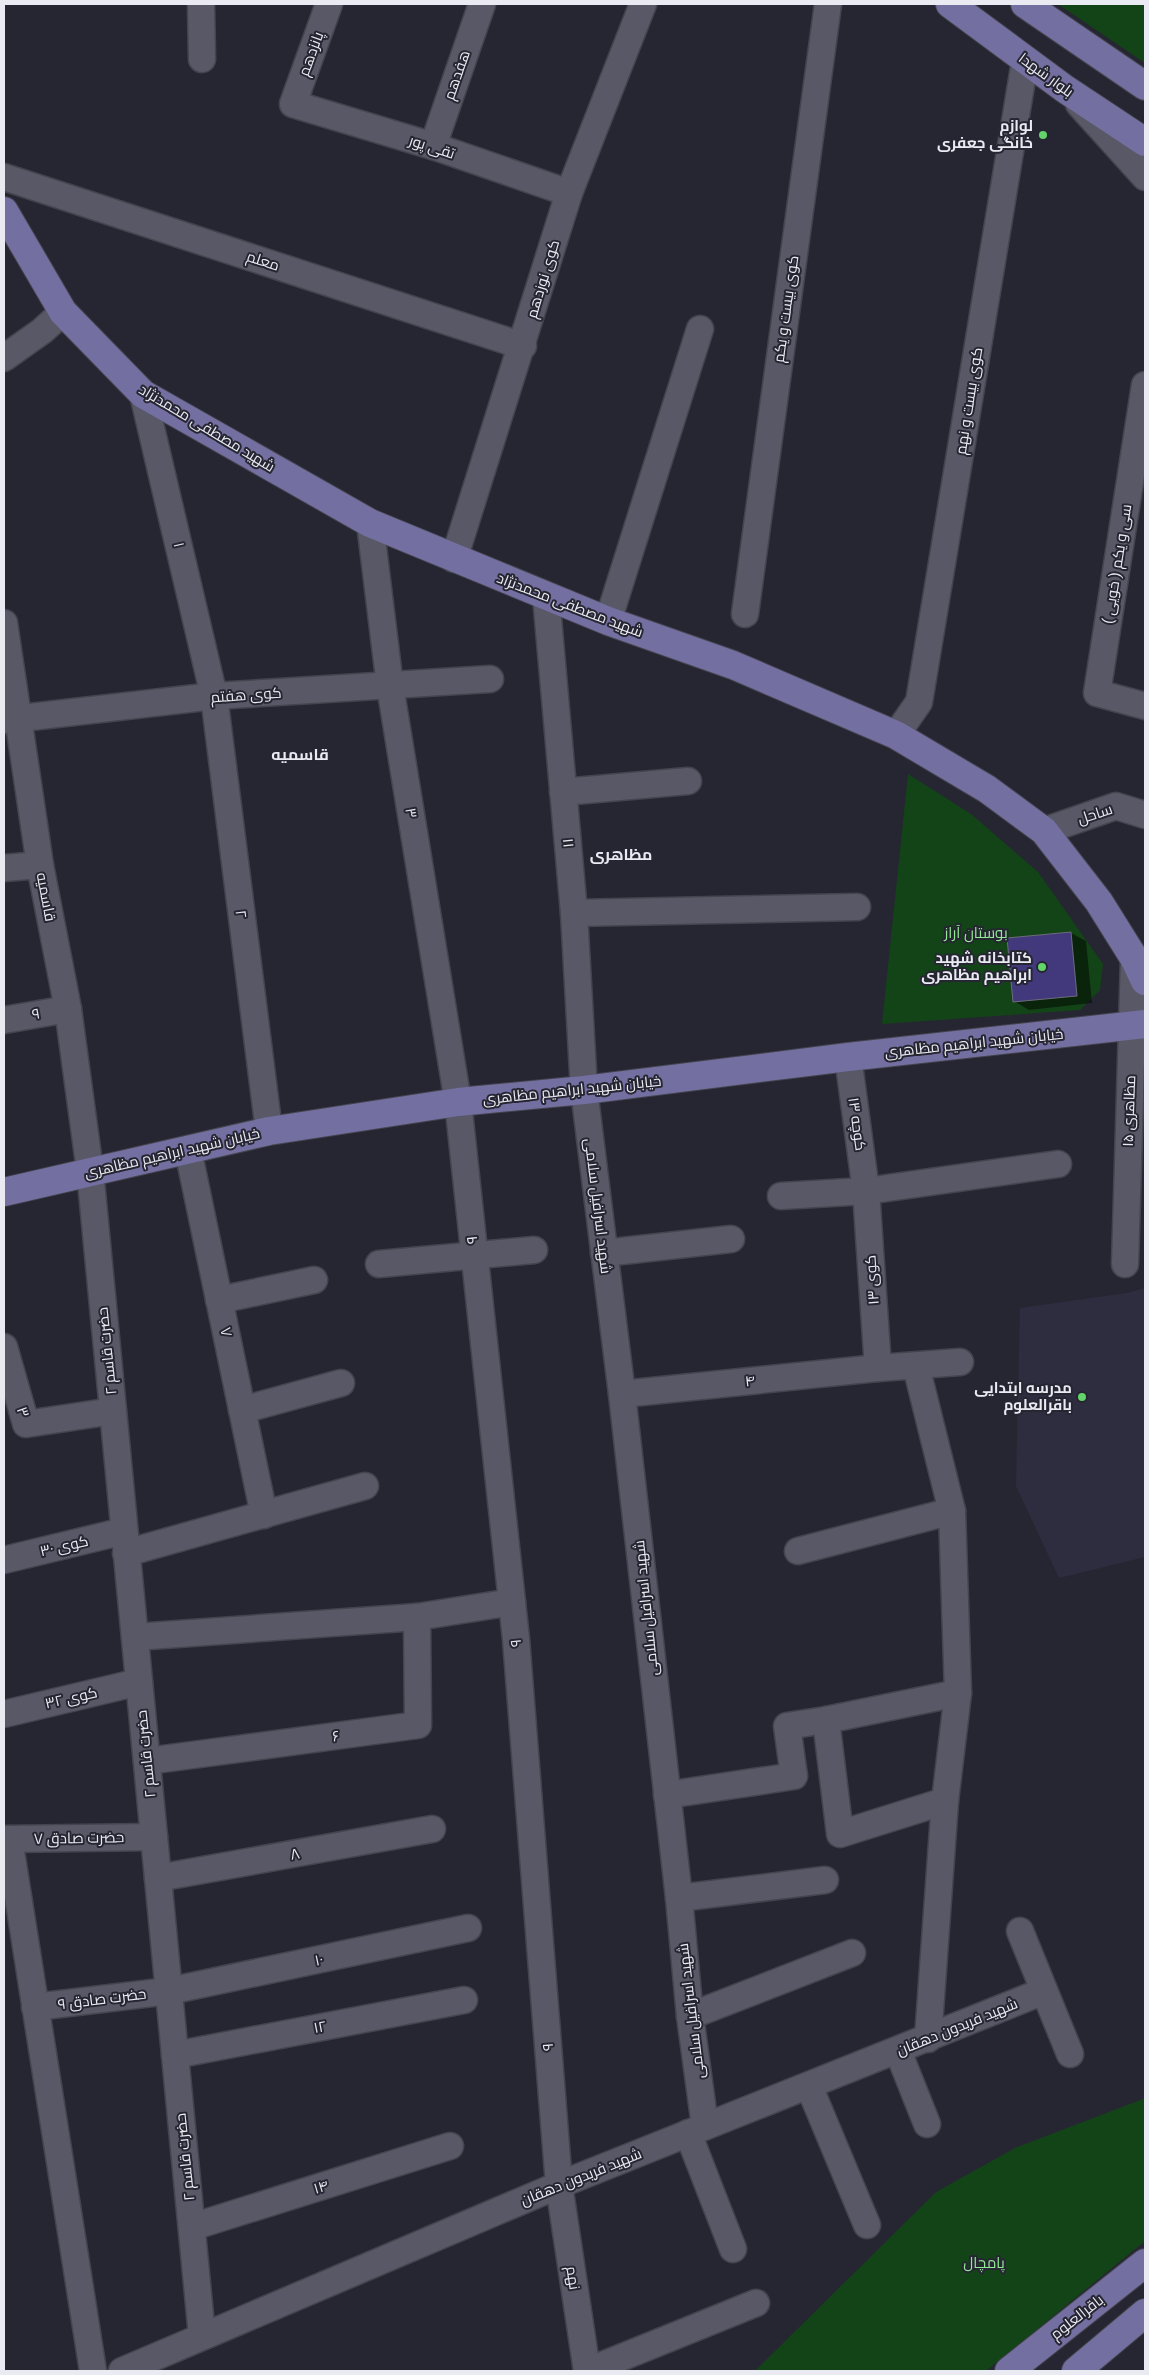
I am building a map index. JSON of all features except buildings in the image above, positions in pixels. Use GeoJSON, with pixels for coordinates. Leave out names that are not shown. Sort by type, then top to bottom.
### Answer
{"type":"FeatureCollection","features":[{"type":"Feature","properties":{"kind":"main road"},"geometry":{"type":"LineString","coordinates":[[934,4],[957,8]]}},
{"type":"Feature","properties":{"kind":"main road"},"geometry":{"type":"LineString","coordinates":[[1025,4],[1145,86]]}},
{"type":"Feature","properties":{"kind":"main road","name":"بلوار شهدا"},"geometry":{"type":"LineString","coordinates":[[957,8],[1064,89],[1145,142]]}},
{"type":"Feature","properties":{"kind":"main road","name":"شهید مصطفی محمدنژاد"},"geometry":{"type":"LineString","coordinates":[[4,211],[62,312],[144,394],[370,523],[608,621],[733,665],[896,735],[987,789],[1044,831],[1099,902],[1140,970]]}},
{"type":"Feature","properties":{"kind":"main road","name":"خیابان شهید ابراهیم مظاهری"},"geometry":{"type":"LineString","coordinates":[[4,1192],[269,1131],[458,1102],[584,1090],[848,1057],[1138,1025]]}},
{"type":"Feature","properties":{"kind":"main road","name":"باقرالعلوم"},"geometry":{"type":"LineString","coordinates":[[1009,2371],[1145,2263]]}},
{"type":"Feature","properties":{"kind":"main road"},"geometry":{"type":"LineString","coordinates":[[1076,2371],[1145,2313]]}},
{"type":"Feature","properties":{"kind":"street"},"geometry":{"type":"LineString","coordinates":[[201,4],[202,59]]}},
{"type":"Feature","properties":{"kind":"street","name":"پانزدهم"},"geometry":{"type":"LineString","coordinates":[[293,104],[329,4]]}},
{"type":"Feature","properties":{"kind":"street","name":"هفدهم"},"geometry":{"type":"LineString","coordinates":[[432,146],[482,4]]}},
{"type":"Feature","properties":{"kind":"street","name":"کوی نوزدهم"},"geometry":{"type":"LineString","coordinates":[[454,559],[523,346],[569,193],[643,4]]}},
{"type":"Feature","properties":{"kind":"street","name":"کوی بیست و یکم"},"geometry":{"type":"LineString","coordinates":[[744,614],[828,4]]}},
{"type":"Feature","properties":{"kind":"street","name":"کوی بیست و نهم"},"geometry":{"type":"LineString","coordinates":[[896,735],[919,702],[1026,61]]}},
{"type":"Feature","properties":{"kind":"street"},"geometry":{"type":"LineString","coordinates":[[1064,89],[1145,177]]}},
{"type":"Feature","properties":{"kind":"street","name":"تقی پور"},"geometry":{"type":"LineString","coordinates":[[293,104],[432,146],[569,193]]}},
{"type":"Feature","properties":{"kind":"street","name":"معلم"},"geometry":{"type":"LineString","coordinates":[[4,176],[523,346]]}},
{"type":"Feature","properties":{"kind":"street"},"geometry":{"type":"LineString","coordinates":[[4,358],[42,331],[62,312]]}},
{"type":"Feature","properties":{"kind":"street"},"geometry":{"type":"LineString","coordinates":[[608,621],[700,329]]}},
{"type":"Feature","properties":{"kind":"street","name":"سی و یکم ( خویی )"},"geometry":{"type":"LineString","coordinates":[[1145,386],[1097,693],[1145,706]]}},
{"type":"Feature","properties":{"kind":"street","name":"۱"},"geometry":{"type":"LineString","coordinates":[[144,394],[214,696]]}},
{"type":"Feature","properties":{"kind":"street","name":"۳"},"geometry":{"type":"LineString","coordinates":[[370,523],[390,686],[458,1102]]}},
{"type":"Feature","properties":{"kind":"street","name":"۱۱"},"geometry":{"type":"LineString","coordinates":[[546,596],[574,913],[584,1090]]}},
{"type":"Feature","properties":{"kind":"street","name":"قاسمیه"},"geometry":{"type":"LineString","coordinates":[[4,634],[10,719],[68,1008],[90,1171]]}},
{"type":"Feature","properties":{"kind":"street","name":"کوی هفتم"},"geometry":{"type":"LineString","coordinates":[[10,719],[214,696],[490,679]]}},
{"type":"Feature","properties":{"kind":"street","name":"۲"},"geometry":{"type":"LineString","coordinates":[[214,696],[269,1131]]}},
{"type":"Feature","properties":{"kind":"street"},"geometry":{"type":"LineString","coordinates":[[563,792],[688,781]]}},
{"type":"Feature","properties":{"kind":"street","name":"ساحل"},"geometry":{"type":"LineString","coordinates":[[1044,831],[1116,806],[1145,815]]}},
{"type":"Feature","properties":{"kind":"street"},"geometry":{"type":"LineString","coordinates":[[4,868],[40,865]]}},
{"type":"Feature","properties":{"kind":"street"},"geometry":{"type":"LineString","coordinates":[[574,913],[857,907]]}},
{"type":"Feature","properties":{"kind":"street","name":"۱۵ مظاهری"},"geometry":{"type":"LineString","coordinates":[[1124,1264],[1140,970]]}},
{"type":"Feature","properties":{"kind":"street","name":"۹"},"geometry":{"type":"LineString","coordinates":[[4,1020],[68,1008]]}},
{"type":"Feature","properties":{"kind":"street","name":"کوچه ۱۳"},"geometry":{"type":"LineString","coordinates":[[848,1057],[866,1191]]}},
{"type":"Feature","properties":{"kind":"street","name":"شهید اسرافیل سلامی"},"geometry":{"type":"LineString","coordinates":[[584,1090],[622,1394],[679,1898],[690,2016],[697,2130],[734,2249]]}},
{"type":"Feature","properties":{"kind":"street","name":"۹"},"geometry":{"type":"LineString","coordinates":[[458,1102],[512,1602],[559,2185]]}},
{"type":"Feature","properties":{"kind":"street","name":"۷"},"geometry":{"type":"LineString","coordinates":[[188,1150],[264,1515]]}},
{"type":"Feature","properties":{"kind":"street"},"geometry":{"type":"LineString","coordinates":[[781,1196],[866,1191],[1058,1164]]}},
{"type":"Feature","properties":{"kind":"street","name":"۲ حضرت قاسم"},"geometry":{"type":"LineString","coordinates":[[90,1171],[202,2336]]}},
{"type":"Feature","properties":{"kind":"street","name":"کوی ۱۳"},"geometry":{"type":"LineString","coordinates":[[866,1191],[878,1368]]}},
{"type":"Feature","properties":{"kind":"street"},"geometry":{"type":"LineString","coordinates":[[604,1253],[731,1239]]}},
{"type":"Feature","properties":{"kind":"street"},"geometry":{"type":"LineString","coordinates":[[379,1264],[534,1250]]}},
{"type":"Feature","properties":{"kind":"street"},"geometry":{"type":"LineString","coordinates":[[220,1300],[314,1280]]}},
{"type":"Feature","properties":{"kind":"street","name":"۳"},"geometry":{"type":"LineString","coordinates":[[4,1347],[26,1424],[113,1411]]}},
{"type":"Feature","properties":{"kind":"street","name":"۴"},"geometry":{"type":"LineString","coordinates":[[622,1394],[878,1368],[960,1362]]}},
{"type":"Feature","properties":{"kind":"street"},"geometry":{"type":"LineString","coordinates":[[916,1366],[952,1511],[958,1693],[945,1801],[928,2039]]}},
{"type":"Feature","properties":{"kind":"street"},"geometry":{"type":"LineString","coordinates":[[242,1410],[341,1383]]}},
{"type":"Feature","properties":{"kind":"street","name":"کوی ۳۰"},"geometry":{"type":"LineString","coordinates":[[4,1560],[125,1542],[264,1515],[365,1486]]}},
{"type":"Feature","properties":{"kind":"street"},"geometry":{"type":"LineString","coordinates":[[798,1551],[952,1511]]}},
{"type":"Feature","properties":{"kind":"street"},"geometry":{"type":"LineString","coordinates":[[135,1637],[417,1617],[512,1602]]}},
{"type":"Feature","properties":{"kind":"street","name":"۶"},"geometry":{"type":"LineString","coordinates":[[147,1761],[418,1725],[417,1617]]}},
{"type":"Feature","properties":{"kind":"street","name":"کوی ۳۲"},"geometry":{"type":"LineString","coordinates":[[4,1714],[139,1682]]}},
{"type":"Feature","properties":{"kind":"street"},"geometry":{"type":"LineString","coordinates":[[667,1795],[794,1776],[787,1726],[958,1693]]}},
{"type":"Feature","properties":{"kind":"street"},"geometry":{"type":"LineString","coordinates":[[826,1720],[840,1834],[945,1801]]}},
{"type":"Feature","properties":{"kind":"street","name":"۸"},"geometry":{"type":"LineString","coordinates":[[158,1878],[432,1829]]}},
{"type":"Feature","properties":{"kind":"street","name":"۷ حضرت صادق"},"geometry":{"type":"LineString","coordinates":[[6,1839],[154,1837]]}},
{"type":"Feature","properties":{"kind":"street"},"geometry":{"type":"LineString","coordinates":[[6,1839],[35,2006],[93,2371]]}},
{"type":"Feature","properties":{"kind":"street"},"geometry":{"type":"LineString","coordinates":[[679,1898],[825,1880]]}},
{"type":"Feature","properties":{"kind":"street","name":"۱۰"},"geometry":{"type":"LineString","coordinates":[[169,1991],[468,1928]]}},
{"type":"Feature","properties":{"kind":"street"},"geometry":{"type":"LineString","coordinates":[[1020,1931],[1070,2054]]}},
{"type":"Feature","properties":{"kind":"street"},"geometry":{"type":"LineString","coordinates":[[690,2016],[852,1953]]}},
{"type":"Feature","properties":{"kind":"street","name":"۹ حضرت صادق"},"geometry":{"type":"LineString","coordinates":[[35,2006],[169,1991]]}},
{"type":"Feature","properties":{"kind":"street","name":"شهید فریدون دهقان"},"geometry":{"type":"LineString","coordinates":[[134,2369],[202,2336],[559,2185],[1044,1991]]}},
{"type":"Feature","properties":{"kind":"street","name":"۱۲"},"geometry":{"type":"LineString","coordinates":[[175,2055],[464,2000]]}},
{"type":"Feature","properties":{"kind":"street"},"geometry":{"type":"LineString","coordinates":[[898,2051],[927,2124]]}},
{"type":"Feature","properties":{"kind":"street"},"geometry":{"type":"LineString","coordinates":[[808,2086],[867,2225]]}},
{"type":"Feature","properties":{"kind":"street","name":"۱۴"},"geometry":{"type":"LineString","coordinates":[[192,2227],[450,2146]]}},
{"type":"Feature","properties":{"kind":"street","name":"نهم"},"geometry":{"type":"LineString","coordinates":[[559,2185],[587,2371]]}},
{"type":"Feature","properties":{"kind":"street"},"geometry":{"type":"LineString","coordinates":[[587,2371],[756,2303]]}},
{"type":"Feature","properties":{"kind":"shaded area","name":"مدرسه ابتدایی باقرالعلوم"},"geometry":{"type":"Polygon","coordinates":[[[1145,1288],[1145,1557],[1059,1578],[1016,1486],[1020,1308],[1127,1293],[1145,1288]]]}},
{"type":"Feature","properties":{"kind":"green space"},"geometry":{"type":"Polygon","coordinates":[[[1058,4],[1145,4],[1145,63],[1058,4]]]}},
{"type":"Feature","properties":{"kind":"green space","name":"بوستان آراز"},"geometry":{"type":"Polygon","coordinates":[[[908,774],[971,814],[1038,872],[1103,964],[1100,990],[1080,1010],[882,1024],[908,774]]]}},
{"type":"Feature","properties":{"kind":"green space","name":"پامچال"},"geometry":{"type":"Polygon","coordinates":[[[1145,2096],[1145,2241],[986,2371],[755,2371],[936,2192],[1015,2148],[1143,2099],[1145,2096]]]}},
{"type":"Feature","properties":{"kind":"place","name":"لوازم خانگی جعفری"},"geometry":{"type":"Point","coordinates":[1043,135]}},
{"type":"Feature","properties":{"kind":"place","name":"کتابخانه شهید ابراهیم مظاهری"},"geometry":{"type":"Point","coordinates":[1042,967]}},
{"type":"Feature","properties":{"kind":"place","name":"مدرسه ابتدایی باقرالعلوم"},"geometry":{"type":"Point","coordinates":[1082,1397]}},
{"type":"Feature","properties":{"kind":"district","name":"قاسمیه"},"geometry":{"type":"Point","coordinates":[300,754]}},
{"type":"Feature","properties":{"kind":"district","name":"مظاهری"},"geometry":{"type":"Point","coordinates":[621,854]}}]}
